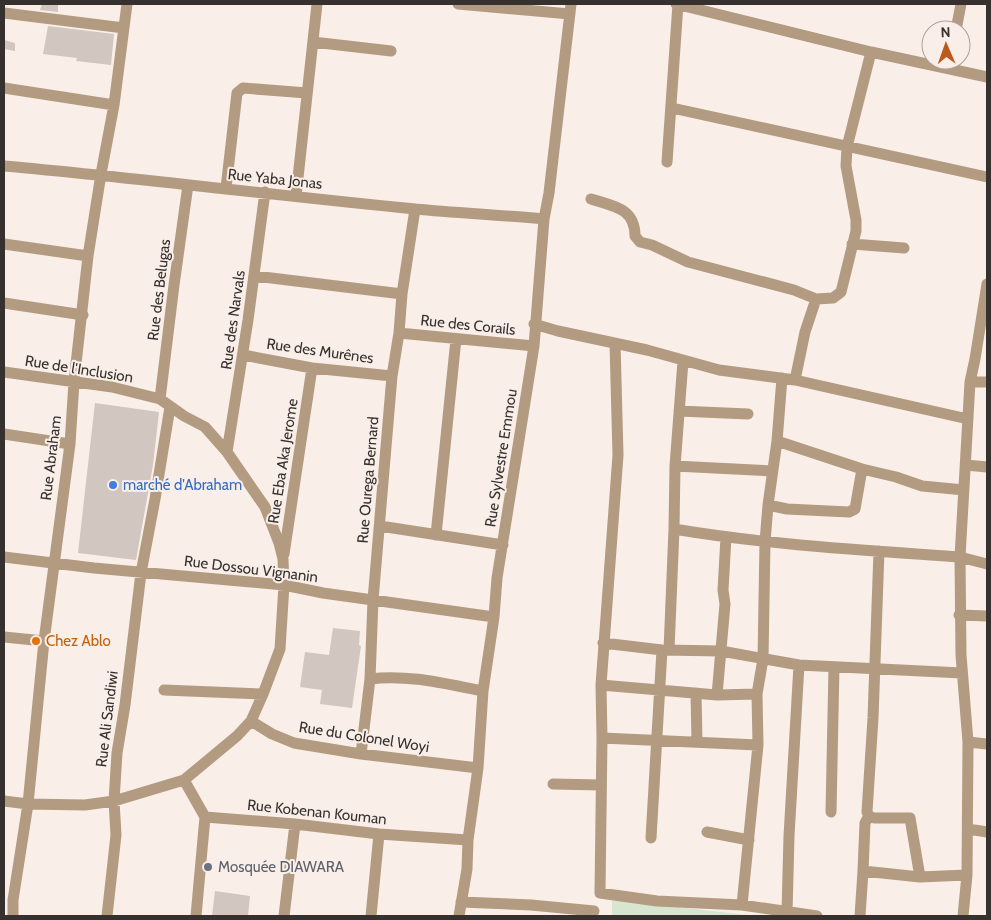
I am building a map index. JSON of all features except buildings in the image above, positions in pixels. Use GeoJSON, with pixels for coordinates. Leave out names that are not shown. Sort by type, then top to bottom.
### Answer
{"type":"FeatureCollection","features":[{"type":"Feature","properties":{"kind":"street","name":"Rue Abraham"},"geometry":{"type":"LineString","coordinates":[[12,916],[9,900],[28,804],[44,641],[70,444],[74,382],[83,315],[88,256],[114,105],[127,4]]}},
{"type":"Feature","properties":{"kind":"street"},"geometry":{"type":"LineString","coordinates":[[296,196],[317,4]]}},
{"type":"Feature","properties":{"kind":"street"},"geometry":{"type":"LineString","coordinates":[[458,4],[570,9]]}},
{"type":"Feature","properties":{"kind":"street"},"geometry":{"type":"LineString","coordinates":[[667,162],[668,123],[672,108],[677,4],[871,52],[921,60]]}},
{"type":"Feature","properties":{"kind":"street"},"geometry":{"type":"LineString","coordinates":[[958,20],[961,4]]}},
{"type":"Feature","properties":{"kind":"street","name":"Rue Sylvestre Emmou"},"geometry":{"type":"LineString","coordinates":[[459,916],[467,870],[468,840],[478,768],[484,691],[494,618],[497,578],[534,346],[534,324],[544,219],[549,193],[570,9]]}},
{"type":"Feature","properties":{"kind":"street"},"geometry":{"type":"LineString","coordinates":[[4,13],[124,28]]}},
{"type":"Feature","properties":{"kind":"street"},"geometry":{"type":"LineString","coordinates":[[313,42],[391,50]]}},
{"type":"Feature","properties":{"kind":"street"},"geometry":{"type":"LineString","coordinates":[[591,199],[626,213],[632,219],[635,227],[635,236],[640,242],[652,245],[688,262],[794,290],[816,299],[834,298],[841,292],[856,231],[856,220],[846,166],[847,146],[871,52]]}},
{"type":"Feature","properties":{"kind":"street"},"geometry":{"type":"LineString","coordinates":[[965,70],[987,77]]}},
{"type":"Feature","properties":{"kind":"street"},"geometry":{"type":"LineString","coordinates":[[4,88],[114,105]]}},
{"type":"Feature","properties":{"kind":"street"},"geometry":{"type":"LineString","coordinates":[[226,188],[237,93],[239,90],[243,88],[307,92]]}},
{"type":"Feature","properties":{"kind":"street"},"geometry":{"type":"LineString","coordinates":[[672,108],[987,177]]}},
{"type":"Feature","properties":{"kind":"street","name":"Rue Yaba Jonas"},"geometry":{"type":"LineString","coordinates":[[4,166],[101,174],[415,209],[544,219]]}},
{"type":"Feature","properties":{"kind":"street","name":"Rue des Belugas"},"geometry":{"type":"LineString","coordinates":[[160,399],[188,185]]}},
{"type":"Feature","properties":{"kind":"street","name":"Rue des Narvals"},"geometry":{"type":"LineString","coordinates":[[227,452],[243,355],[265,192]]}},
{"type":"Feature","properties":{"kind":"street","name":"Rue Ourega Bernard"},"geometry":{"type":"LineString","coordinates":[[360,754],[370,679],[374,600],[392,376],[415,209]]}},
{"type":"Feature","properties":{"kind":"street"},"geometry":{"type":"LineString","coordinates":[[4,244],[88,256]]}},
{"type":"Feature","properties":{"kind":"street"},"geometry":{"type":"LineString","coordinates":[[852,244],[904,248]]}},
{"type":"Feature","properties":{"kind":"street"},"geometry":{"type":"LineString","coordinates":[[254,276],[402,294]]}},
{"type":"Feature","properties":{"kind":"street"},"geometry":{"type":"LineString","coordinates":[[963,916],[967,875],[968,742],[959,615],[960,556],[970,382],[986,305],[987,284]]}},
{"type":"Feature","properties":{"kind":"street"},"geometry":{"type":"LineString","coordinates":[[795,380],[805,332],[816,299]]}},
{"type":"Feature","properties":{"kind":"street"},"geometry":{"type":"LineString","coordinates":[[4,303],[83,315]]}},
{"type":"Feature","properties":{"kind":"street"},"geometry":{"type":"LineString","coordinates":[[534,324],[719,370],[795,380],[968,419]]}},
{"type":"Feature","properties":{"kind":"street","name":"Rue des Corails"},"geometry":{"type":"LineString","coordinates":[[399,333],[534,346]]}},
{"type":"Feature","properties":{"kind":"street"},"geometry":{"type":"LineString","coordinates":[[436,535],[456,339]]}},
{"type":"Feature","properties":{"kind":"street"},"geometry":{"type":"LineString","coordinates":[[461,902],[531,905],[594,914],[600,893],[602,738],[600,684],[618,455],[615,343]]}},
{"type":"Feature","properties":{"kind":"street","name":"Rue des Murênes"},"geometry":{"type":"LineString","coordinates":[[243,355],[312,368],[392,376]]}},
{"type":"Feature","properties":{"kind":"street"},"geometry":{"type":"LineString","coordinates":[[651,838],[655,741],[665,650],[674,529],[675,466],[683,361]]}},
{"type":"Feature","properties":{"kind":"street","name":"Rue Eba Aka Jerome"},"geometry":{"type":"LineString","coordinates":[[283,559],[312,368]]}},
{"type":"Feature","properties":{"kind":"street","name":"Rue de l'Inclusion"},"geometry":{"type":"LineString","coordinates":[[4,372],[112,387],[160,399],[184,416],[205,427],[227,452],[266,508],[277,536],[283,559],[284,585],[280,649],[251,721],[237,736],[184,780],[114,801],[85,805],[4,802]]}},
{"type":"Feature","properties":{"kind":"street"},"geometry":{"type":"LineString","coordinates":[[742,905],[758,745],[758,694],[763,659],[765,542],[772,471],[777,442],[782,378]]}},
{"type":"Feature","properties":{"kind":"street"},"geometry":{"type":"LineString","coordinates":[[970,382],[987,382]]}},
{"type":"Feature","properties":{"kind":"street","name":"Rue Ali Sandiwi"},"geometry":{"type":"LineString","coordinates":[[107,916],[116,835],[114,801],[117,754],[141,573],[156,499],[170,407]]}},
{"type":"Feature","properties":{"kind":"street"},"geometry":{"type":"LineString","coordinates":[[679,411],[748,414]]}},
{"type":"Feature","properties":{"kind":"street"},"geometry":{"type":"LineString","coordinates":[[4,434],[70,444]]}},
{"type":"Feature","properties":{"kind":"street"},"geometry":{"type":"LineString","coordinates":[[777,442],[922,486],[964,490]]}},
{"type":"Feature","properties":{"kind":"street"},"geometry":{"type":"LineString","coordinates":[[966,465],[987,467]]}},
{"type":"Feature","properties":{"kind":"street"},"geometry":{"type":"LineString","coordinates":[[675,466],[772,471]]}},
{"type":"Feature","properties":{"kind":"street"},"geometry":{"type":"LineString","coordinates":[[768,505],[787,509],[849,512],[855,509],[862,469]]}},
{"type":"Feature","properties":{"kind":"street"},"geometry":{"type":"LineString","coordinates":[[380,526],[503,545]]}},
{"type":"Feature","properties":{"kind":"street"},"geometry":{"type":"LineString","coordinates":[[674,529],[765,542],[960,556],[987,564]]}},
{"type":"Feature","properties":{"kind":"street"},"geometry":{"type":"LineString","coordinates":[[717,694],[725,604],[723,590],[726,537]]}},
{"type":"Feature","properties":{"kind":"street"},"geometry":{"type":"LineString","coordinates":[[860,916],[865,823],[869,816],[867,812],[873,718],[879,551]]}},
{"type":"Feature","properties":{"kind":"street","name":"Rue Dossou Vignanin"},"geometry":{"type":"LineString","coordinates":[[4,557],[141,573],[284,585],[494,618]]}},
{"type":"Feature","properties":{"kind":"street"},"geometry":{"type":"LineString","coordinates":[[959,615],[987,616]]}},
{"type":"Feature","properties":{"kind":"street"},"geometry":{"type":"LineString","coordinates":[[4,637],[44,641]]}},
{"type":"Feature","properties":{"kind":"street"},"geometry":{"type":"LineString","coordinates":[[603,643],[665,650],[721,652],[799,665],[962,673]]}},
{"type":"Feature","properties":{"kind":"street"},"geometry":{"type":"LineString","coordinates":[[787,913],[789,836],[799,665]]}},
{"type":"Feature","properties":{"kind":"street"},"geometry":{"type":"LineString","coordinates":[[831,812],[834,667]]}},
{"type":"Feature","properties":{"kind":"street"},"geometry":{"type":"LineString","coordinates":[[370,679],[390,676],[484,691]]}},
{"type":"Feature","properties":{"kind":"street"},"geometry":{"type":"LineString","coordinates":[[600,684],[696,693],[758,694]]}},
{"type":"Feature","properties":{"kind":"street"},"geometry":{"type":"LineString","coordinates":[[164,690],[263,694]]}},
{"type":"Feature","properties":{"kind":"street"},"geometry":{"type":"LineString","coordinates":[[696,693],[697,742]]}},
{"type":"Feature","properties":{"kind":"street","name":"Rue du Colonel Woyi"},"geometry":{"type":"LineString","coordinates":[[251,721],[272,734],[294,743],[360,754],[478,768]]}},
{"type":"Feature","properties":{"kind":"street"},"geometry":{"type":"LineString","coordinates":[[602,738],[758,745]]}},
{"type":"Feature","properties":{"kind":"street"},"geometry":{"type":"LineString","coordinates":[[968,742],[987,744]]}},
{"type":"Feature","properties":{"kind":"street"},"geometry":{"type":"LineString","coordinates":[[184,780],[205,817],[196,916]]}},
{"type":"Feature","properties":{"kind":"street"},"geometry":{"type":"LineString","coordinates":[[553,784],[601,785]]}},
{"type":"Feature","properties":{"kind":"street"},"geometry":{"type":"LineString","coordinates":[[869,816],[874,818],[910,818],[920,877]]}},
{"type":"Feature","properties":{"kind":"street","name":"Rue Kobenan Kouman"},"geometry":{"type":"LineString","coordinates":[[205,817],[295,824],[379,834],[468,840]]}},
{"type":"Feature","properties":{"kind":"street"},"geometry":{"type":"LineString","coordinates":[[284,916],[295,824]]}},
{"type":"Feature","properties":{"kind":"street"},"geometry":{"type":"LineString","coordinates":[[968,830],[987,832]]}},
{"type":"Feature","properties":{"kind":"street"},"geometry":{"type":"LineString","coordinates":[[707,832],[749,840]]}},
{"type":"Feature","properties":{"kind":"street"},"geometry":{"type":"LineString","coordinates":[[371,916],[379,834]]}},
{"type":"Feature","properties":{"kind":"street"},"geometry":{"type":"LineString","coordinates":[[863,871],[920,877],[967,875]]}},
{"type":"Feature","properties":{"kind":"street"},"geometry":{"type":"LineString","coordinates":[[600,893],[657,901],[742,905],[817,916]]}},
{"type":"Feature","properties":{"kind":"green space"},"geometry":{"type":"Polygon","coordinates":[[[612,900],[758,916],[612,916],[612,900]]]}},
{"type":"Feature","properties":{"kind":"place","name":"marché d'Abraham"},"geometry":{"type":"Point","coordinates":[113,485]}},
{"type":"Feature","properties":{"kind":"place","name":"Chez Ablo"},"geometry":{"type":"Point","coordinates":[36,641]}},
{"type":"Feature","properties":{"kind":"place","name":"Mosquée DIAWARA"},"geometry":{"type":"Point","coordinates":[208,867]}}]}
